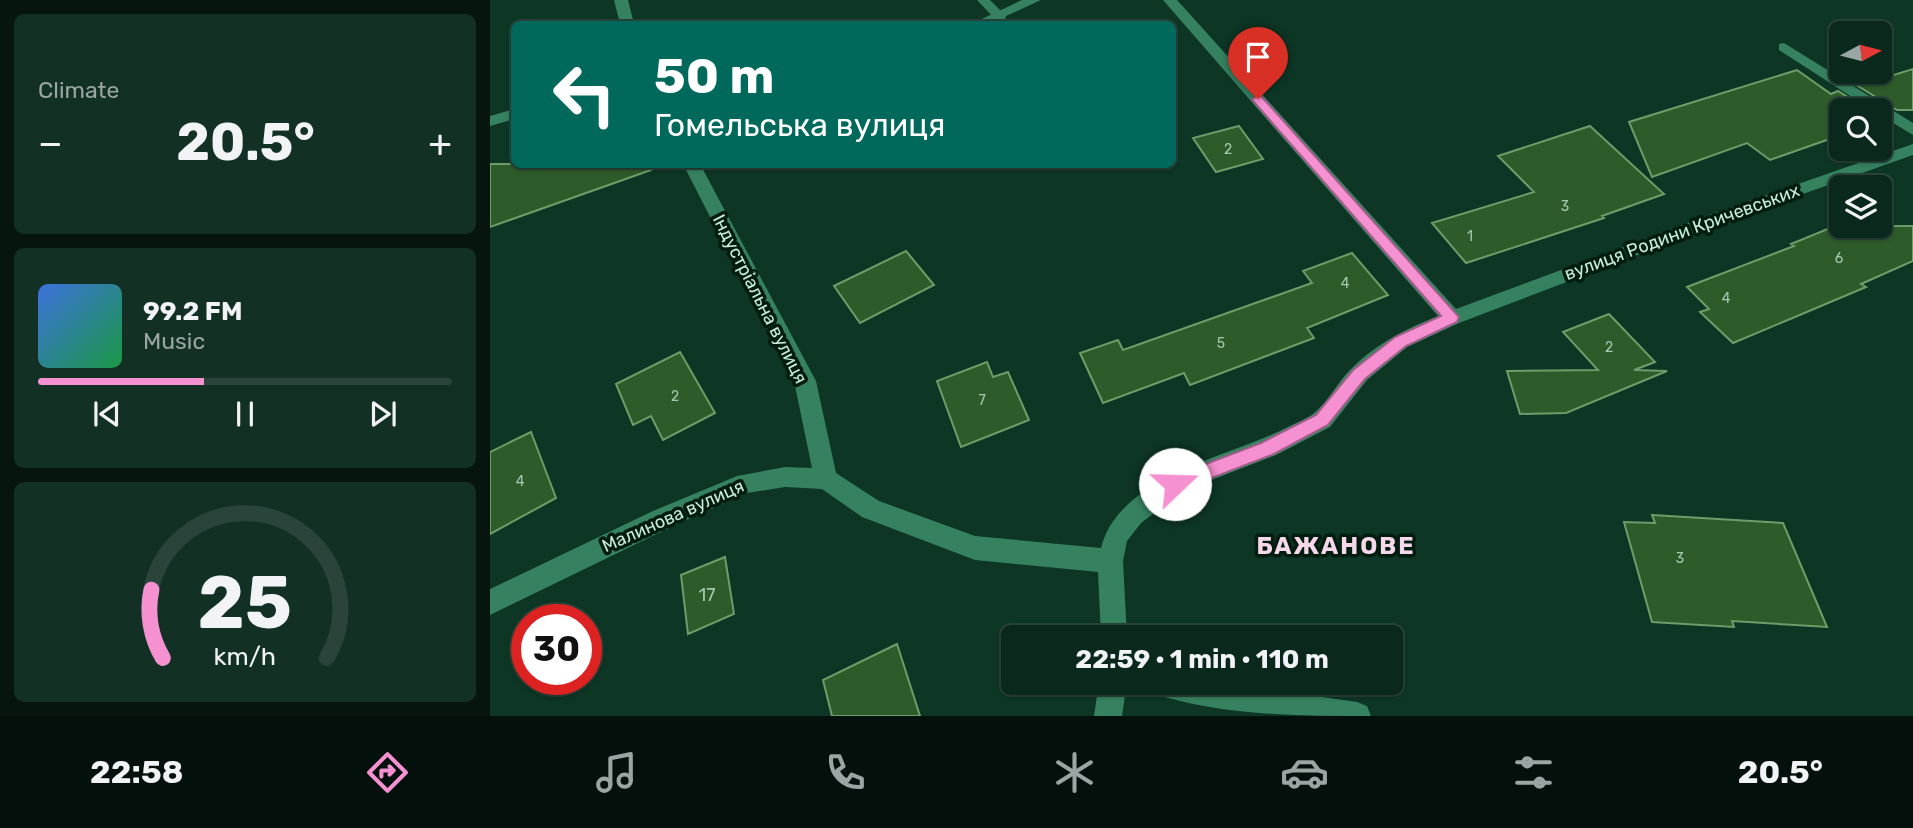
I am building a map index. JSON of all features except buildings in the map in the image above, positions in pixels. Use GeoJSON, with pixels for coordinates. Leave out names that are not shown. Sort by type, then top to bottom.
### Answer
{"type":"FeatureCollection","features":[{"type":"Feature","properties":{"kind":"street"},"geometry":{"type":"LineString","coordinates":[[621,0],[626,21]]}},
{"type":"Feature","properties":{"kind":"street"},"geometry":{"type":"LineString","coordinates":[[986,21],[1034,0]]}},
{"type":"Feature","properties":{"kind":"street"},"geometry":{"type":"LineString","coordinates":[[1170,0],[1452,317]]}},
{"type":"Feature","properties":{"kind":"street"},"geometry":{"type":"LineString","coordinates":[[490,121],[511,115]]}},
{"type":"Feature","properties":{"kind":"street","name":"вулиця Родини Кричевських"},"geometry":{"type":"LineString","coordinates":[[1110,561],[1116,536],[1132,514],[1175,484],[1268,448],[1322,420],[1359,374],[1400,341],[1452,317],[1913,149]]}},
{"type":"Feature","properties":{"kind":"street","name":"Індустріальна вулиця"},"geometry":{"type":"LineString","coordinates":[[693,168],[805,381],[826,479]]}},
{"type":"Feature","properties":{"kind":"street","name":"Малинова вулиця"},"geometry":{"type":"LineString","coordinates":[[490,602],[745,482],[785,477],[826,479]]}},
{"type":"Feature","properties":{"kind":"street"},"geometry":{"type":"LineString","coordinates":[[826,479],[871,509],[975,548],[1110,561],[1113,625]]}},
{"type":"Feature","properties":{"kind":"street"},"geometry":{"type":"LineString","coordinates":[[1108,716],[1111,695]]}},
{"type":"Feature","properties":{"kind":"street"},"geometry":{"type":"LineString","coordinates":[[1209,695],[1357,716]]}},
{"type":"Feature","properties":{"kind":"lane"},"geometry":{"type":"LineString","coordinates":[[983,0],[1000,16]]}},
{"type":"Feature","properties":{"kind":"lane"},"geometry":{"type":"LineString","coordinates":[[1784,47],[1913,130]]}},
{"type":"Feature","properties":{"kind":"district","name":"БАЖАНОВЕ"},"geometry":{"type":"Point","coordinates":[1336,546]}},
{"type":"Feature","properties":{"kind":"route"},"geometry":{"type":"LineString","coordinates":[[1175,484],[1268,448],[1322,420],[1359,374],[1400,341],[1452,317],[1258,99]]}}]}
